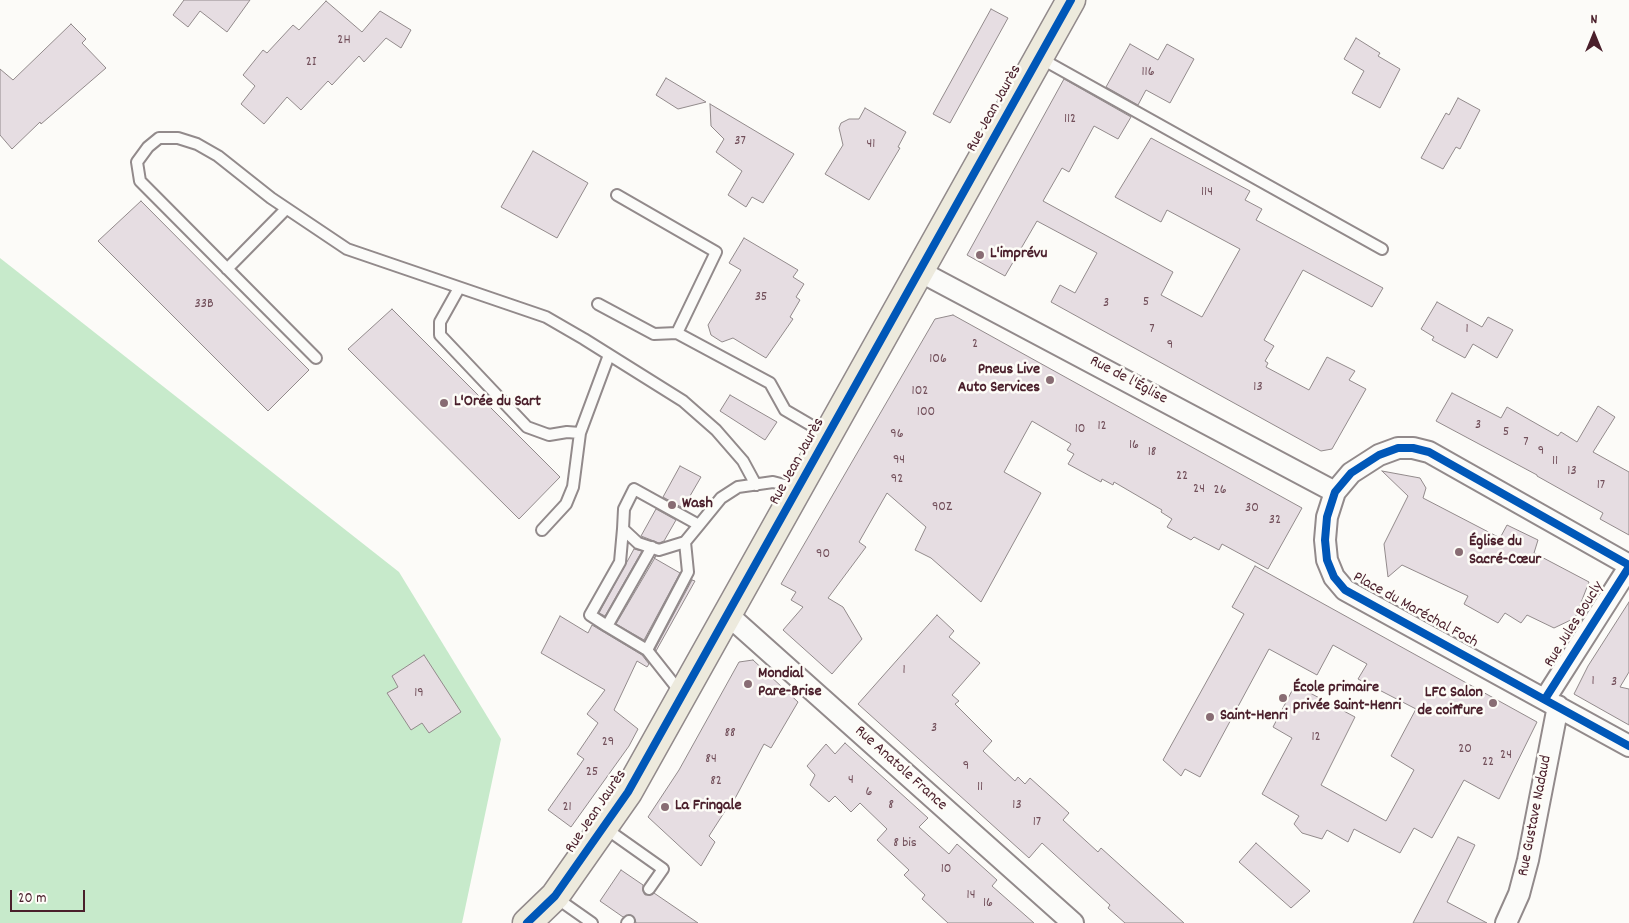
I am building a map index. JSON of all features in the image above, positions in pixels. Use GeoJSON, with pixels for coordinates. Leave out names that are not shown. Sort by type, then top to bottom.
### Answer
{"type":"FeatureCollection","features":[{"type":"Feature","properties":{"kind":"main road","name":"Rue Jean Jaurès"},"geometry":{"type":"LineString","coordinates":[[527,923],[554,896],[605,828],[633,785],[800,489],[1071,0]]}},
{"type":"Feature","properties":{"kind":"main road","name":"Rue Jean Jaurès"},"geometry":{"type":"LineString","coordinates":[[543,923],[554,896]]}},
{"type":"Feature","properties":{"kind":"street","name":"Rue de l'Église"},"geometry":{"type":"LineString","coordinates":[[921,272],[1335,492]]}},
{"type":"Feature","properties":{"kind":"street","name":"Place du Maréchal Foch"},"geometry":{"type":"LineString","coordinates":[[1629,566],[1421,450],[1398,448],[1379,454],[1351,473],[1335,492],[1327,517],[1326,550],[1330,570],[1340,585],[1629,746]]}},
{"type":"Feature","properties":{"kind":"street","name":"Rue Jules Boucly"},"geometry":{"type":"LineString","coordinates":[[1552,702],[1629,566]]}},
{"type":"Feature","properties":{"kind":"street","name":"Rue Anatole France"},"geometry":{"type":"LineString","coordinates":[[728,614],[1073,923]]}},
{"type":"Feature","properties":{"kind":"street","name":"Rue Gustave Nadaud"},"geometry":{"type":"LineString","coordinates":[[1506,923],[1519,894],[1528,860],[1553,725],[1552,702]]}},
{"type":"Feature","properties":{"kind":"lane"},"geometry":{"type":"LineString","coordinates":[[1039,58],[1382,249]]}},
{"type":"Feature","properties":{"kind":"lane"},"geometry":{"type":"LineString","coordinates":[[316,358],[140,181],[137,162],[148,147],[159,138],[178,138],[197,144],[218,156],[286,209],[348,249],[546,317],[683,401],[716,430],[743,461],[756,484]]}},
{"type":"Feature","properties":{"kind":"lane"},"geometry":{"type":"LineString","coordinates":[[616,195],[716,252],[677,333]]}},
{"type":"Feature","properties":{"kind":"lane"},"geometry":{"type":"LineString","coordinates":[[227,269],[286,209]]}},
{"type":"Feature","properties":{"kind":"lane"},"geometry":{"type":"LineString","coordinates":[[459,288],[440,322],[440,334],[527,428],[549,435],[567,432],[580,433]]}},
{"type":"Feature","properties":{"kind":"lane"},"geometry":{"type":"LineString","coordinates":[[598,304],[654,334],[677,333],[770,383],[785,410],[829,436]]}},
{"type":"Feature","properties":{"kind":"lane"},"geometry":{"type":"LineString","coordinates":[[542,530],[566,504],[573,487],[580,433],[609,354]]}},
{"type":"Feature","properties":{"kind":"lane"},"geometry":{"type":"LineString","coordinates":[[623,529],[638,543],[659,550],[685,542],[721,498],[738,487],[773,482],[800,489]]}},
{"type":"Feature","properties":{"kind":"lane"},"geometry":{"type":"LineString","coordinates":[[683,695],[647,650],[590,615],[620,562],[624,509],[634,489],[699,524]]}},
{"type":"Feature","properties":{"kind":"lane"},"geometry":{"type":"LineString","coordinates":[[647,650],[688,572],[685,542]]}},
{"type":"Feature","properties":{"kind":"lane"},"geometry":{"type":"LineString","coordinates":[[607,626],[652,547]]}},
{"type":"Feature","properties":{"kind":"lane"},"geometry":{"type":"LineString","coordinates":[[605,828],[663,869],[649,889]]}},
{"type":"Feature","properties":{"kind":"lane"},"geometry":{"type":"LineString","coordinates":[[554,896],[592,923]]}},
{"type":"Feature","properties":{"kind":"green space"},"geometry":{"type":"Polygon","coordinates":[[[0,258],[399,572],[501,739],[462,923],[0,923],[0,258]]]}},
{"type":"Feature","properties":{"kind":"building"},"geometry":{"type":"Polygon","coordinates":[[[184,0],[250,0],[227,32],[200,11],[188,27],[173,15],[184,0]]]}},
{"type":"Feature","properties":{"kind":"building"},"geometry":{"type":"Polygon","coordinates":[[[326,1],[362,32],[380,11],[411,30],[401,48],[386,38],[364,62],[359,56],[332,85],[328,81],[301,110],[287,97],[264,124],[241,104],[255,86],[243,75],[263,50],[267,53],[293,25],[299,30],[326,1]]]}},
{"type":"Feature","properties":{"kind":"building"},"geometry":{"type":"Polygon","coordinates":[[[991,9],[1008,18],[950,123],[933,114],[991,9]]]}},
{"type":"Feature","properties":{"kind":"building"},"geometry":{"type":"Polygon","coordinates":[[[71,24],[86,39],[82,43],[106,68],[41,124],[40,122],[12,149],[0,135],[0,69],[13,80],[71,24]]]}},
{"type":"Feature","properties":{"kind":"building"},"geometry":{"type":"Polygon","coordinates":[[[1356,38],[1380,53],[1378,56],[1400,69],[1380,108],[1352,93],[1364,71],[1344,59],[1356,38]]]}},
{"type":"Feature","properties":{"kind":"building"},"geometry":{"type":"Polygon","coordinates":[[[1130,44],[1158,60],[1167,44],[1194,59],[1170,103],[1146,90],[1138,105],[1106,87],[1130,44]]]}},
{"type":"Feature","properties":{"kind":"building"},"geometry":{"type":"Polygon","coordinates":[[[666,78],[706,102],[678,109],[656,95],[666,78]]]}},
{"type":"Feature","properties":{"kind":"building"},"geometry":{"type":"Polygon","coordinates":[[[1064,79],[1131,117],[1118,139],[1094,126],[1069,172],[1062,168],[1043,201],[1173,272],[1161,295],[1202,317],[1240,249],[1167,210],[1161,222],[1115,197],[1151,138],[1250,191],[1245,200],[1262,209],[1256,220],[1383,288],[1372,307],[1303,270],[1264,340],[1274,346],[1265,361],[1268,363],[1266,367],[1309,390],[1327,357],[1355,371],[1349,380],[1366,389],[1332,449],[1321,451],[1051,302],[1060,285],[1075,293],[1097,253],[1037,221],[1005,276],[967,255],[1064,79]]]}},
{"type":"Feature","properties":{"kind":"building"},"geometry":{"type":"Polygon","coordinates":[[[1458,98],[1480,110],[1460,149],[1456,147],[1443,169],[1421,158],[1446,113],[1449,115],[1458,98]]]}},
{"type":"Feature","properties":{"kind":"building"},"geometry":{"type":"Polygon","coordinates":[[[710,104],[794,154],[763,203],[752,197],[746,207],[728,195],[742,171],[716,152],[724,139],[711,126],[710,104]]]}},
{"type":"Feature","properties":{"kind":"building"},"geometry":{"type":"Polygon","coordinates":[[[865,108],[906,132],[898,147],[900,148],[869,200],[825,174],[843,145],[839,128],[841,123],[849,119],[859,119],[865,108]]]}},
{"type":"Feature","properties":{"kind":"building"},"geometry":{"type":"Polygon","coordinates":[[[533,151],[588,183],[557,238],[501,207],[533,151]]]}},
{"type":"Feature","properties":{"kind":"building"},"geometry":{"type":"Polygon","coordinates":[[[141,201],[309,370],[268,411],[98,241],[141,201]]]}},
{"type":"Feature","properties":{"kind":"building"},"geometry":{"type":"Polygon","coordinates":[[[744,238],[798,270],[793,277],[804,284],[796,297],[800,300],[790,317],[793,319],[766,358],[733,338],[722,342],[711,335],[708,325],[741,270],[729,263],[744,238]]]}},
{"type":"Feature","properties":{"kind":"building"},"geometry":{"type":"Polygon","coordinates":[[[1437,302],[1482,327],[1488,317],[1513,330],[1497,358],[1473,344],[1465,358],[1432,340],[1434,337],[1421,329],[1437,302]]]}},
{"type":"Feature","properties":{"kind":"building","name":"L'Orée du Sart"},"geometry":{"type":"Polygon","coordinates":[[[392,309],[560,477],[519,519],[348,349],[392,309]]]}},
{"type":"Feature","properties":{"kind":"building"},"geometry":{"type":"Polygon","coordinates":[[[953,315],[1302,508],[1268,569],[1222,544],[1219,550],[1194,537],[1191,540],[1167,527],[1172,519],[1161,512],[1162,510],[1114,482],[1113,485],[1102,479],[1101,482],[1068,464],[1074,454],[1067,450],[1071,444],[1032,421],[1004,472],[1041,493],[981,602],[931,558],[915,550],[926,527],[887,493],[859,542],[866,547],[828,598],[843,607],[862,639],[832,674],[783,630],[803,607],[791,600],[796,592],[781,584],[935,319],[953,315]]]}},
{"type":"Feature","properties":{"kind":"building"},"geometry":{"type":"Polygon","coordinates":[[[1452,393],[1501,418],[1507,407],[1558,436],[1561,432],[1577,442],[1598,406],[1615,417],[1593,452],[1629,472],[1629,535],[1600,519],[1603,513],[1436,421],[1452,393]]]}},
{"type":"Feature","properties":{"kind":"building"},"geometry":{"type":"Polygon","coordinates":[[[730,395],[777,422],[765,440],[720,411],[730,395]]]}},
{"type":"Feature","properties":{"kind":"building"},"geometry":{"type":"Polygon","coordinates":[[[680,466],[701,477],[683,508],[663,497],[680,466]]]}},
{"type":"Feature","properties":{"kind":"building","name":"Église du Sacré-Cœur"},"geometry":{"type":"Polygon","coordinates":[[[1382,471],[1420,478],[1426,488],[1423,498],[1500,538],[1507,525],[1538,540],[1534,553],[1589,582],[1575,618],[1554,628],[1527,615],[1521,623],[1505,613],[1498,623],[1464,604],[1468,596],[1402,565],[1388,577],[1384,544],[1408,496],[1382,471]]]}},
{"type":"Feature","properties":{"kind":"building"},"geometry":{"type":"Polygon","coordinates":[[[656,509],[676,520],[664,541],[659,543],[641,536],[656,509]]]}},
{"type":"Feature","properties":{"kind":"building"},"geometry":{"type":"Polygon","coordinates":[[[634,549],[642,551],[605,616],[599,613],[634,549]]]}},
{"type":"Feature","properties":{"kind":"building"},"geometry":{"type":"Polygon","coordinates":[[[655,558],[680,573],[644,640],[616,624],[655,558]]]}},
{"type":"Feature","properties":{"kind":"building"},"geometry":{"type":"Polygon","coordinates":[[[1255,566],[1537,722],[1499,799],[1464,780],[1432,838],[1414,828],[1400,853],[1354,829],[1348,842],[1327,830],[1322,839],[1302,833],[1294,824],[1299,816],[1262,794],[1292,738],[1273,727],[1295,685],[1355,717],[1321,785],[1386,821],[1414,770],[1391,756],[1416,709],[1358,679],[1367,664],[1333,645],[1317,675],[1269,649],[1200,777],[1185,769],[1181,776],[1163,760],[1244,614],[1232,607],[1255,566]]]}},
{"type":"Feature","properties":{"kind":"building"},"geometry":{"type":"Polygon","coordinates":[[[692,580],[695,581],[656,651],[655,649],[692,580]]]}},
{"type":"Feature","properties":{"kind":"building"},"geometry":{"type":"Polygon","coordinates":[[[1629,602],[1629,672],[1620,687],[1629,689],[1629,725],[1574,694],[1588,666],[1629,602]]]}},
{"type":"Feature","properties":{"kind":"building"},"geometry":{"type":"Polygon","coordinates":[[[937,615],[954,631],[949,637],[980,663],[952,695],[959,701],[955,704],[992,741],[983,751],[1015,781],[1018,777],[1025,784],[1030,778],[1069,813],[1063,820],[1098,852],[1101,848],[1184,923],[1125,923],[1108,908],[1110,905],[1042,843],[1029,858],[858,704],[937,615]]]}},
{"type":"Feature","properties":{"kind":"building"},"geometry":{"type":"Polygon","coordinates":[[[560,616],[588,633],[592,625],[642,655],[649,664],[647,667],[637,661],[614,710],[638,729],[629,746],[571,827],[548,810],[584,759],[577,754],[598,723],[587,714],[605,690],[541,653],[560,616]]]}},
{"type":"Feature","properties":{"kind":"building"},"geometry":{"type":"Polygon","coordinates":[[[424,655],[461,712],[429,733],[422,723],[411,730],[387,693],[398,687],[392,676],[424,655]]]}},
{"type":"Feature","properties":{"kind":"building"},"geometry":{"type":"Polygon","coordinates":[[[753,660],[798,702],[771,748],[764,744],[731,806],[729,805],[709,836],[715,842],[701,866],[648,817],[679,770],[739,662],[753,660]]]}},
{"type":"Feature","properties":{"kind":"building"},"geometry":{"type":"Polygon","coordinates":[[[845,743],[928,818],[919,827],[949,854],[957,844],[997,880],[992,886],[1034,923],[948,923],[922,899],[925,895],[904,875],[909,870],[877,840],[887,829],[860,803],[851,812],[835,796],[829,802],[810,785],[815,775],[807,766],[826,744],[835,754],[845,743]]]}},
{"type":"Feature","properties":{"kind":"building"},"geometry":{"type":"Polygon","coordinates":[[[1458,837],[1475,845],[1447,902],[1487,923],[1413,923],[1458,837]]]}},
{"type":"Feature","properties":{"kind":"building"},"geometry":{"type":"Polygon","coordinates":[[[1256,843],[1310,891],[1291,908],[1239,862],[1256,843]]]}},
{"type":"Feature","properties":{"kind":"building"},"geometry":{"type":"Polygon","coordinates":[[[621,870],[643,885],[645,895],[654,893],[698,923],[636,923],[631,915],[623,917],[600,901],[621,870]]]}},
{"type":"Feature","properties":{"kind":"cycle path"},"geometry":{"type":"LineString","coordinates":[[527,923],[555,896],[628,792],[1071,0]]}},
{"type":"Feature","properties":{"kind":"cycle path"},"geometry":{"type":"LineString","coordinates":[[1629,565],[1429,452],[1413,448],[1398,448],[1379,455],[1351,473],[1335,492],[1327,517],[1325,540],[1327,560],[1334,577],[1345,590],[1629,746]]}},
{"type":"Feature","properties":{"kind":"cycle path"},"geometry":{"type":"LineString","coordinates":[[1545,699],[1629,567]]}},
{"type":"Feature","properties":{"kind":"place","name":"L'imprévu"},"geometry":{"type":"Point","coordinates":[980,255]}},
{"type":"Feature","properties":{"kind":"place","name":"Pneus Live Auto Services"},"geometry":{"type":"Point","coordinates":[1050,380]}},
{"type":"Feature","properties":{"kind":"place","name":"L'Orée du Sart"},"geometry":{"type":"Point","coordinates":[444,403]}},
{"type":"Feature","properties":{"kind":"place","name":"Wash"},"geometry":{"type":"Point","coordinates":[672,505]}},
{"type":"Feature","properties":{"kind":"place","name":"Église du Sacré-Cœur"},"geometry":{"type":"Point","coordinates":[1459,552]}},
{"type":"Feature","properties":{"kind":"place","name":"Mondial Pare-Brise"},"geometry":{"type":"Point","coordinates":[748,684]}},
{"type":"Feature","properties":{"kind":"place","name":"École primaire privée Saint-Henri"},"geometry":{"type":"Point","coordinates":[1283,698]}},
{"type":"Feature","properties":{"kind":"place","name":"LFC Salon de coiffure"},"geometry":{"type":"Point","coordinates":[1493,703]}},
{"type":"Feature","properties":{"kind":"place","name":"Saint-Henri"},"geometry":{"type":"Point","coordinates":[1210,717]}},
{"type":"Feature","properties":{"kind":"place","name":"La Fringale"},"geometry":{"type":"Point","coordinates":[665,807]}}]}
